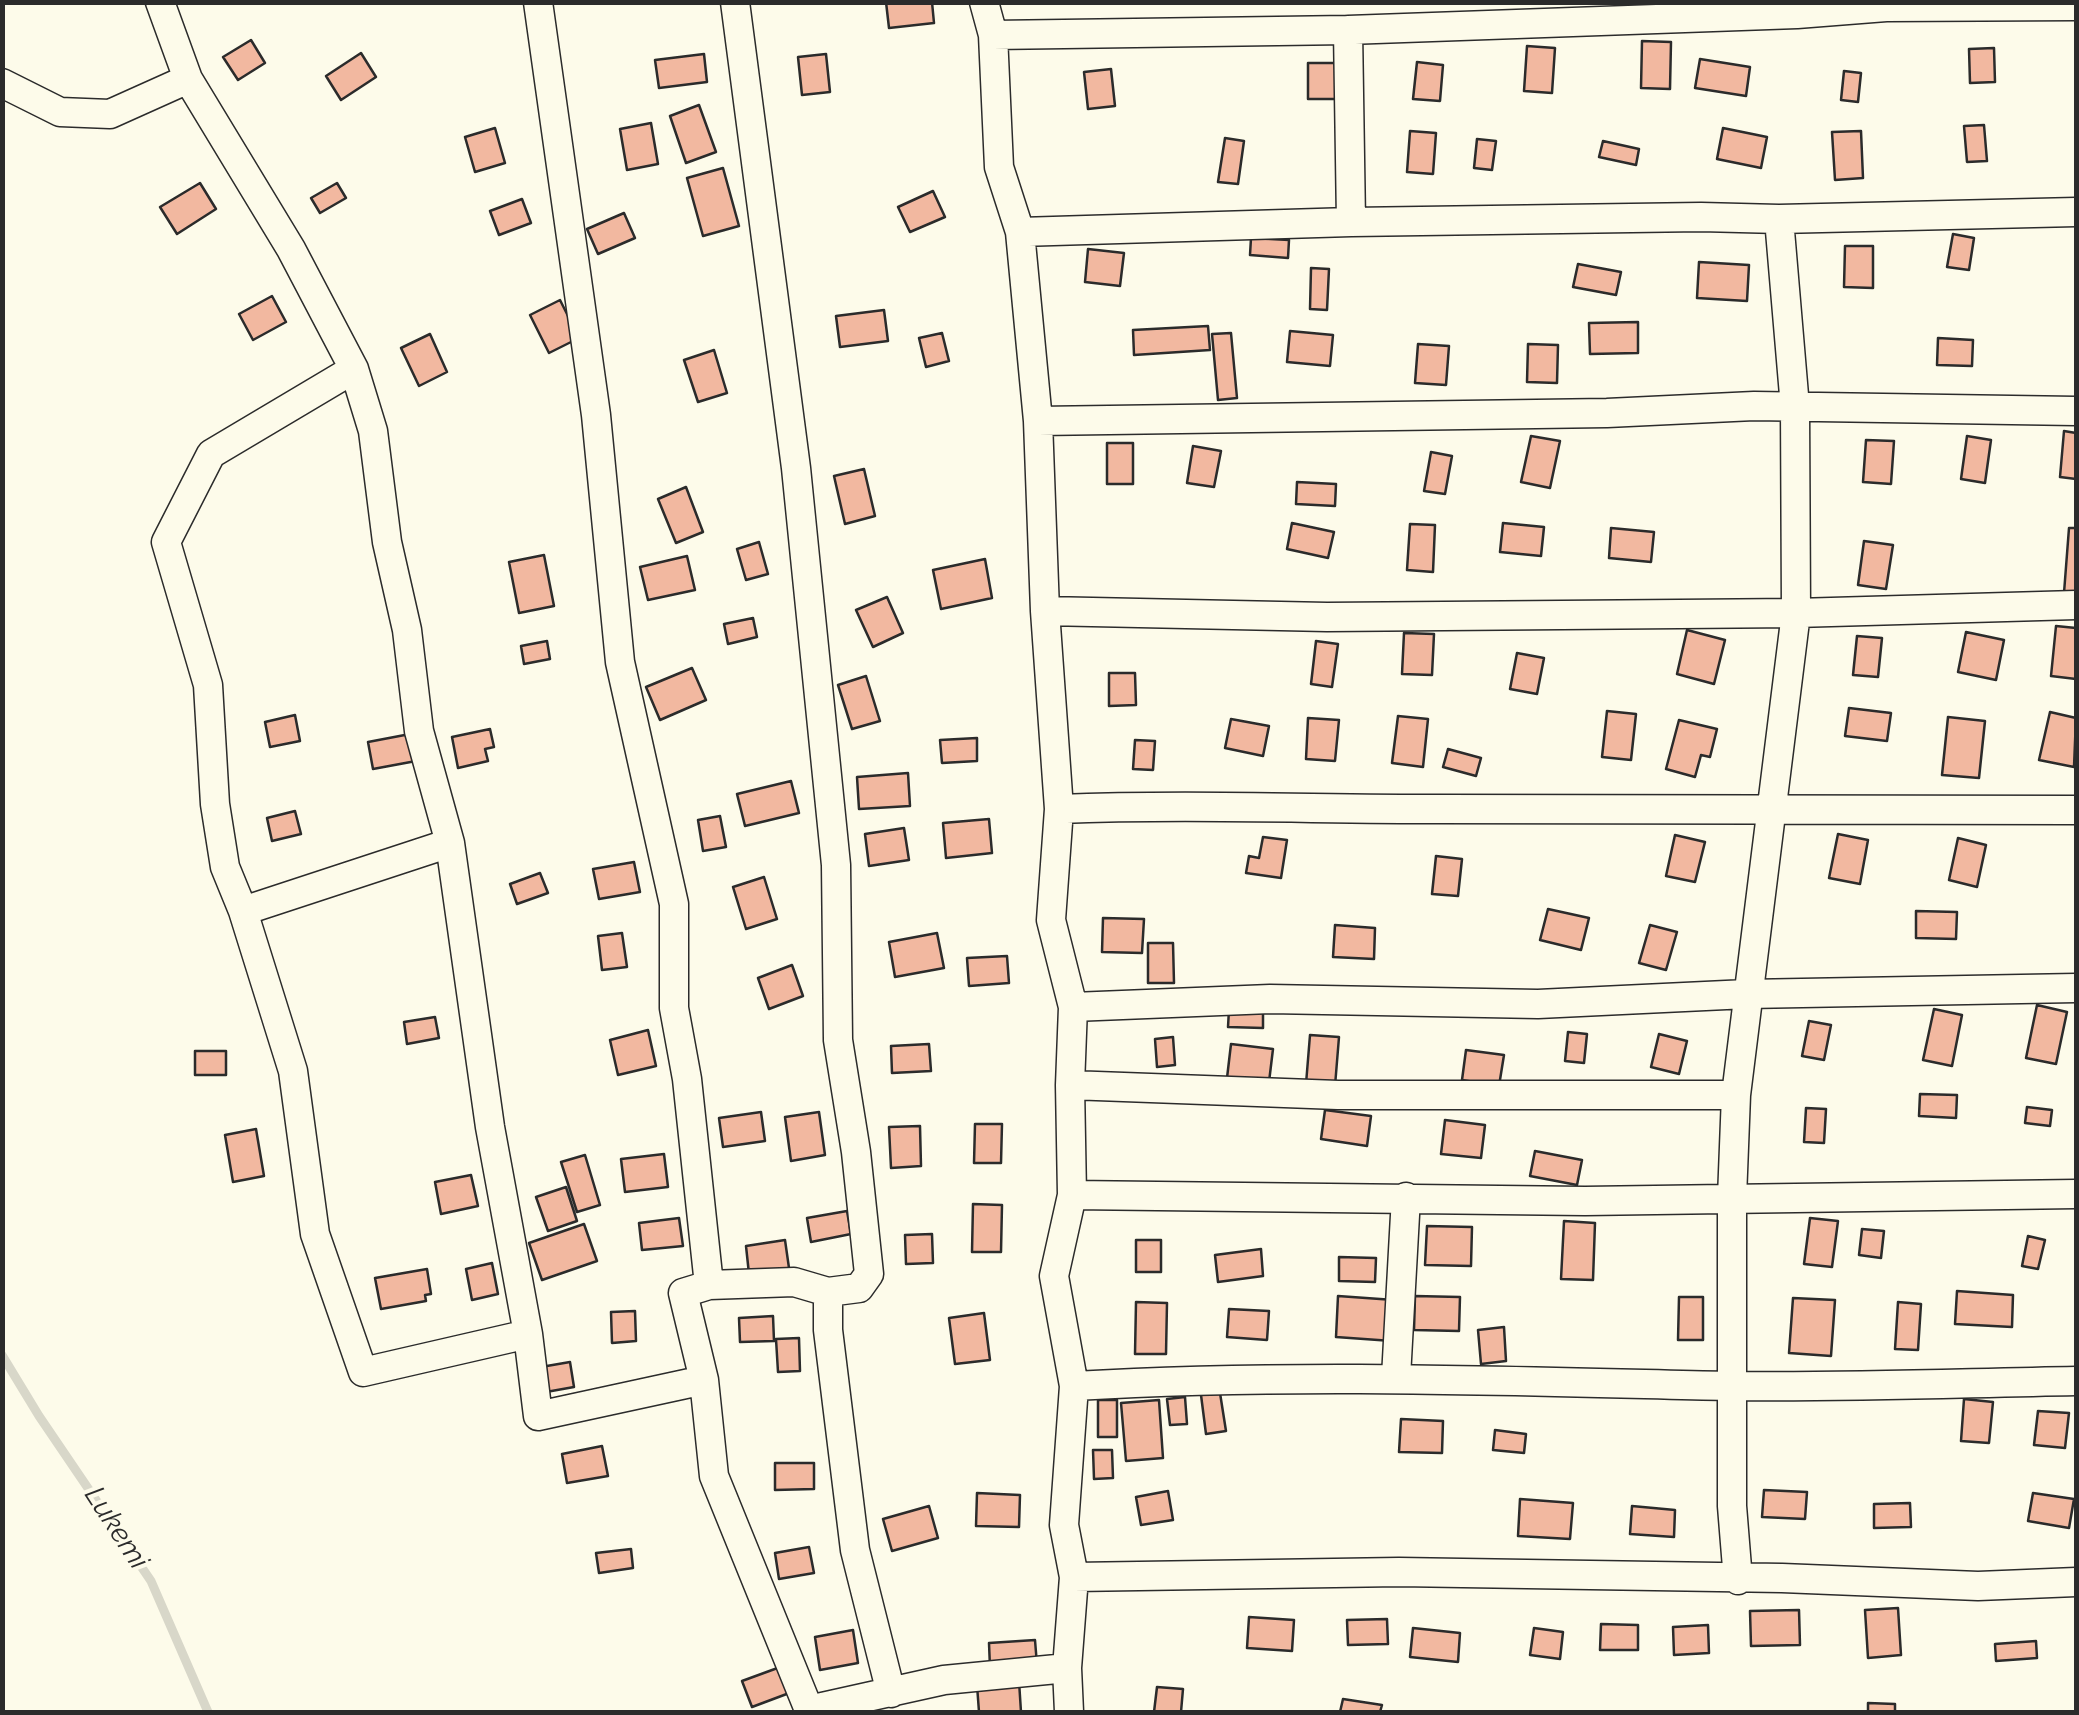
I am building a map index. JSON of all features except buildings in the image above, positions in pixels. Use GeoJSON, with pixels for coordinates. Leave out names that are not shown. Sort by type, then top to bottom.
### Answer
{"type":"FeatureCollection","features":[{"type":"Feature","properties":{"kind":"street"},"geometry":{"type":"LineString","coordinates":[[160,2],[188,79],[291,248],[354,369],[373,431],[387,542],[408,630],[420,731],[450,844],[490,1128],[528,1334],[538,1416],[704,1380]]}},
{"type":"Feature","properties":{"kind":"street"},"geometry":{"type":"LineString","coordinates":[[538,2],[596,415],[620,662],[674,904],[674,1008],[687,1079],[709,1285]]}},
{"type":"Feature","properties":{"kind":"street"},"geometry":{"type":"LineString","coordinates":[[735,2],[796,468],[836,865],[838,1040],[870,1274],[859,1288],[828,1292],[794,1282],[709,1285],[683,1292],[704,1380],[714,1476],[808,1710],[944,1680],[1067,1668]]}},
{"type":"Feature","properties":{"kind":"street"},"geometry":{"type":"LineString","coordinates":[[984,2],[993,35],[999,167],[1020,232],[1038,421],[1058,808],[1051,920],[1073,1007],[1072,1195],[1054,1276],[1074,1386],[1064,1525],[1074,1577],[1068,1712]]}},
{"type":"Feature","properties":{"kind":"street"},"geometry":{"type":"LineString","coordinates":[[993,35],[1348,30],[1689,10],[1797,14],[1886,6],[2076,6]]}},
{"type":"Feature","properties":{"kind":"street"},"geometry":{"type":"LineString","coordinates":[[1348,30],[1352,222]]}},
{"type":"Feature","properties":{"kind":"street"},"geometry":{"type":"LineString","coordinates":[[2,83],[60,112],[110,114],[188,79]]}},
{"type":"Feature","properties":{"kind":"street"},"geometry":{"type":"LineString","coordinates":[[1020,232],[1352,222],[1701,216],[1779,220],[2076,212]]}},
{"type":"Feature","properties":{"kind":"street"},"geometry":{"type":"LineString","coordinates":[[1738,1580],[1732,1506],[1732,1198],[1736,1096],[1796,613],[1795,407],[1779,220]]}},
{"type":"Feature","properties":{"kind":"street"},"geometry":{"type":"LineString","coordinates":[[354,369],[212,454],[166,542],[208,686],[225,868],[243,911],[293,1070],[315,1234],[363,1372],[528,1334]]}},
{"type":"Feature","properties":{"kind":"street"},"geometry":{"type":"LineString","coordinates":[[1038,421],[1607,413],[1754,406],[2076,411]]}},
{"type":"Feature","properties":{"kind":"street"},"geometry":{"type":"LineString","coordinates":[[1045,611],[1326,617],[1796,613],[2076,605]]}},
{"type":"Feature","properties":{"kind":"street"},"geometry":{"type":"LineString","coordinates":[[1058,808],[1171,805],[2076,810]]}},
{"type":"Feature","properties":{"kind":"street"},"geometry":{"type":"LineString","coordinates":[[243,911],[450,844]]}},
{"type":"Feature","properties":{"kind":"street"},"geometry":{"type":"LineString","coordinates":[[1073,1007],[1270,999],[1538,1004],[1746,994],[2076,988]]}},
{"type":"Feature","properties":{"kind":"street"},"geometry":{"type":"LineString","coordinates":[[1070,1085],[1338,1095],[1736,1096]]}},
{"type":"Feature","properties":{"kind":"street"},"geometry":{"type":"LineString","coordinates":[[1072,1195],[1585,1201],[2076,1194]]}},
{"type":"Feature","properties":{"kind":"street"},"geometry":{"type":"LineString","coordinates":[[1396,1377],[1406,1196]]}},
{"type":"Feature","properties":{"kind":"street"},"geometry":{"type":"LineString","coordinates":[[828,1292],[828,1330],[856,1550],[892,1693]]}},
{"type":"Feature","properties":{"kind":"street"},"geometry":{"type":"LineString","coordinates":[[1074,1386],[1176,1380],[1396,1377],[1732,1386],[2076,1381]]}},
{"type":"Feature","properties":{"kind":"street"},"geometry":{"type":"LineString","coordinates":[[1074,1577],[1399,1572],[1782,1578],[1978,1586],[2076,1582]]}},
{"type":"Feature","properties":{"kind":"waterway","name":"Lukemi"},"geometry":{"type":"LineString","coordinates":[[2,1355],[151,1581],[208,1712]]}}]}
